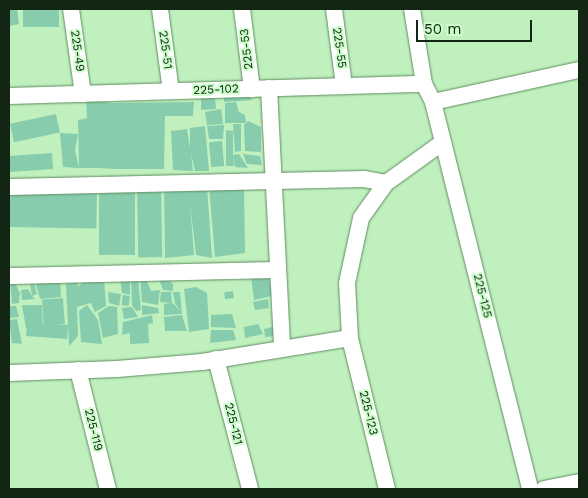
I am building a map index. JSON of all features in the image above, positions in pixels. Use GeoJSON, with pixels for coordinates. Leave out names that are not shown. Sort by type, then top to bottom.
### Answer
{"type":"FeatureCollection","features":[{"type":"Feature","properties":{"kind":"street","name":"225-49"},"geometry":{"type":"LineString","coordinates":[[71,9],[83,94]]}},
{"type":"Feature","properties":{"kind":"street","name":"225-51"},"geometry":{"type":"LineString","coordinates":[[160,9],[171,91]]}},
{"type":"Feature","properties":{"kind":"street","name":"225-53"},"geometry":{"type":"LineString","coordinates":[[242,9],[252,89]]}},
{"type":"Feature","properties":{"kind":"street","name":"225-55"},"geometry":{"type":"LineString","coordinates":[[334,9],[344,86]]}},
{"type":"Feature","properties":{"kind":"street","name":"225-125"},"geometry":{"type":"LineString","coordinates":[[412,9],[424,84],[433,102],[530,489]]}},
{"type":"Feature","properties":{"kind":"street"},"geometry":{"type":"LineString","coordinates":[[433,102],[579,70]]}},
{"type":"Feature","properties":{"kind":"street","name":"225-102"},"geometry":{"type":"LineString","coordinates":[[9,96],[424,84]]}},
{"type":"Feature","properties":{"kind":"street"},"geometry":{"type":"LineString","coordinates":[[269,88],[271,181],[282,348]]}},
{"type":"Feature","properties":{"kind":"street","name":"225-123"},"geometry":{"type":"LineString","coordinates":[[387,489],[350,338],[347,283],[361,218],[386,183],[443,142]]}},
{"type":"Feature","properties":{"kind":"street"},"geometry":{"type":"LineString","coordinates":[[9,187],[364,179],[386,183]]}},
{"type":"Feature","properties":{"kind":"street"},"geometry":{"type":"LineString","coordinates":[[9,276],[277,270]]}},
{"type":"Feature","properties":{"kind":"street"},"geometry":{"type":"LineString","coordinates":[[9,373],[78,370],[216,359],[350,338]]}},
{"type":"Feature","properties":{"kind":"street","name":"225-121"},"geometry":{"type":"LineString","coordinates":[[216,359],[250,489]]}},
{"type":"Feature","properties":{"kind":"street","name":"225-119"},"geometry":{"type":"LineString","coordinates":[[78,370],[108,489]]}},
{"type":"Feature","properties":{"kind":"street"},"geometry":{"type":"LineString","coordinates":[[544,489],[579,482]]}},
{"type":"Feature","properties":{"kind":"building"},"geometry":{"type":"Polygon","coordinates":[[[9,9],[17,9],[19,24],[9,26],[9,9]]]}},
{"type":"Feature","properties":{"kind":"building"},"geometry":{"type":"Polygon","coordinates":[[[23,9],[59,9],[59,27],[23,27],[23,9]]]}},
{"type":"Feature","properties":{"kind":"building"},"geometry":{"type":"Polygon","coordinates":[[[251,94],[252,100],[224,102],[224,97],[251,94]]]}},
{"type":"Feature","properties":{"kind":"building"},"geometry":{"type":"Polygon","coordinates":[[[201,97],[215,98],[216,109],[201,110],[201,97]]]}},
{"type":"Feature","properties":{"kind":"building"},"geometry":{"type":"Polygon","coordinates":[[[86,99],[111,103],[194,102],[193,116],[165,116],[164,169],[79,168],[78,120],[87,118],[86,99]]]}},
{"type":"Feature","properties":{"kind":"building"},"geometry":{"type":"Polygon","coordinates":[[[236,102],[239,112],[245,115],[246,123],[225,123],[225,103],[236,102]]]}},
{"type":"Feature","properties":{"kind":"building"},"geometry":{"type":"Polygon","coordinates":[[[221,109],[223,124],[207,125],[205,112],[221,109]]]}},
{"type":"Feature","properties":{"kind":"building"},"geometry":{"type":"Polygon","coordinates":[[[56,114],[60,133],[14,142],[10,124],[56,114]]]}},
{"type":"Feature","properties":{"kind":"building"},"geometry":{"type":"Polygon","coordinates":[[[248,121],[261,127],[261,152],[245,151],[244,125],[248,121]]]}},
{"type":"Feature","properties":{"kind":"building"},"geometry":{"type":"Polygon","coordinates":[[[233,124],[241,124],[241,151],[235,152],[233,124]]]}},
{"type":"Feature","properties":{"kind":"building"},"geometry":{"type":"Polygon","coordinates":[[[224,125],[223,139],[209,139],[207,126],[224,125]]]}},
{"type":"Feature","properties":{"kind":"building"},"geometry":{"type":"Polygon","coordinates":[[[205,126],[209,171],[195,171],[191,153],[193,171],[173,170],[171,131],[187,129],[190,148],[190,128],[205,126]]]}},
{"type":"Feature","properties":{"kind":"building"},"geometry":{"type":"Polygon","coordinates":[[[226,130],[233,131],[234,166],[226,166],[226,130]]]}},
{"type":"Feature","properties":{"kind":"building"},"geometry":{"type":"Polygon","coordinates":[[[60,133],[78,134],[75,150],[79,168],[63,167],[60,133]]]}},
{"type":"Feature","properties":{"kind":"building"},"geometry":{"type":"Polygon","coordinates":[[[222,141],[224,166],[211,167],[209,142],[222,141]]]}},
{"type":"Feature","properties":{"kind":"building"},"geometry":{"type":"Polygon","coordinates":[[[52,153],[53,169],[10,172],[9,156],[52,153]]]}},
{"type":"Feature","properties":{"kind":"building"},"geometry":{"type":"Polygon","coordinates":[[[239,154],[248,168],[235,167],[233,155],[239,154]]]}},
{"type":"Feature","properties":{"kind":"building"},"geometry":{"type":"Polygon","coordinates":[[[243,154],[260,156],[262,165],[247,164],[243,154]]]}},
{"type":"Feature","properties":{"kind":"building"},"geometry":{"type":"Polygon","coordinates":[[[137,185],[161,185],[162,257],[138,257],[137,185]]]}},
{"type":"Feature","properties":{"kind":"building"},"geometry":{"type":"Polygon","coordinates":[[[164,185],[207,186],[212,258],[196,255],[190,203],[194,255],[165,258],[164,185]]]}},
{"type":"Feature","properties":{"kind":"building"},"geometry":{"type":"Polygon","coordinates":[[[209,186],[244,186],[245,253],[215,257],[209,186]]]}},
{"type":"Feature","properties":{"kind":"building"},"geometry":{"type":"Polygon","coordinates":[[[99,188],[135,188],[135,255],[99,255],[99,188]]]}},
{"type":"Feature","properties":{"kind":"building"},"geometry":{"type":"Polygon","coordinates":[[[9,189],[97,191],[96,229],[9,227],[9,189]]]}},
{"type":"Feature","properties":{"kind":"building"},"geometry":{"type":"Polygon","coordinates":[[[267,270],[272,296],[254,300],[251,276],[267,270]]]}},
{"type":"Feature","properties":{"kind":"building"},"geometry":{"type":"Polygon","coordinates":[[[161,275],[173,284],[173,291],[163,290],[159,279],[161,275]]]}},
{"type":"Feature","properties":{"kind":"building"},"geometry":{"type":"Polygon","coordinates":[[[60,276],[61,297],[40,299],[35,281],[60,276]]]}},
{"type":"Feature","properties":{"kind":"building"},"geometry":{"type":"Polygon","coordinates":[[[130,276],[130,295],[122,293],[120,278],[130,276]]]}},
{"type":"Feature","properties":{"kind":"building"},"geometry":{"type":"Polygon","coordinates":[[[140,276],[145,276],[151,291],[160,290],[158,305],[142,302],[140,276]]]}},
{"type":"Feature","properties":{"kind":"building"},"geometry":{"type":"Polygon","coordinates":[[[29,277],[33,279],[37,294],[32,296],[29,277]]]}},
{"type":"Feature","properties":{"kind":"building"},"geometry":{"type":"Polygon","coordinates":[[[88,277],[104,279],[106,306],[95,312],[91,303],[77,307],[78,336],[69,346],[66,284],[78,282],[78,287],[88,277]]]}},
{"type":"Feature","properties":{"kind":"building"},"geometry":{"type":"Polygon","coordinates":[[[131,277],[138,278],[141,310],[136,311],[132,305],[131,277]]]}},
{"type":"Feature","properties":{"kind":"building"},"geometry":{"type":"Polygon","coordinates":[[[14,281],[20,293],[19,303],[12,304],[10,282],[14,281]]]}},
{"type":"Feature","properties":{"kind":"building"},"geometry":{"type":"Polygon","coordinates":[[[196,287],[207,293],[209,329],[189,332],[184,289],[196,287]]]}},
{"type":"Feature","properties":{"kind":"building"},"geometry":{"type":"Polygon","coordinates":[[[28,289],[35,299],[22,300],[21,290],[28,289]]]}},
{"type":"Feature","properties":{"kind":"building"},"geometry":{"type":"Polygon","coordinates":[[[233,291],[234,298],[225,299],[224,292],[233,291]]]}},
{"type":"Feature","properties":{"kind":"building"},"geometry":{"type":"Polygon","coordinates":[[[108,292],[121,294],[119,306],[109,303],[108,292]]]}},
{"type":"Feature","properties":{"kind":"building"},"geometry":{"type":"Polygon","coordinates":[[[161,292],[171,292],[172,303],[160,302],[161,292]]]}},
{"type":"Feature","properties":{"kind":"building"},"geometry":{"type":"Polygon","coordinates":[[[173,292],[180,292],[182,314],[175,303],[173,292]]]}},
{"type":"Feature","properties":{"kind":"building"},"geometry":{"type":"Polygon","coordinates":[[[123,295],[130,296],[129,306],[122,305],[123,295]]]}},
{"type":"Feature","properties":{"kind":"building"},"geometry":{"type":"Polygon","coordinates":[[[63,298],[65,324],[44,325],[42,299],[63,298]]]}},
{"type":"Feature","properties":{"kind":"building"},"geometry":{"type":"Polygon","coordinates":[[[268,299],[269,308],[255,310],[253,302],[268,299]]]}},
{"type":"Feature","properties":{"kind":"building"},"geometry":{"type":"Polygon","coordinates":[[[172,303],[182,314],[164,315],[164,304],[172,303]]]}},
{"type":"Feature","properties":{"kind":"building"},"geometry":{"type":"Polygon","coordinates":[[[22,305],[42,305],[43,327],[26,328],[22,305]]]}},
{"type":"Feature","properties":{"kind":"building"},"geometry":{"type":"Polygon","coordinates":[[[87,305],[98,320],[102,344],[81,342],[79,311],[87,305]]]}},
{"type":"Feature","properties":{"kind":"building"},"geometry":{"type":"Polygon","coordinates":[[[142,305],[158,308],[159,313],[142,315],[142,305]]]}},
{"type":"Feature","properties":{"kind":"building"},"geometry":{"type":"Polygon","coordinates":[[[9,306],[16,306],[19,317],[10,318],[9,306]]]}},
{"type":"Feature","properties":{"kind":"building"},"geometry":{"type":"Polygon","coordinates":[[[109,306],[117,307],[118,334],[103,338],[98,313],[109,306]]]}},
{"type":"Feature","properties":{"kind":"building"},"geometry":{"type":"Polygon","coordinates":[[[132,307],[138,317],[124,319],[122,308],[132,307]]]}},
{"type":"Feature","properties":{"kind":"building"},"geometry":{"type":"Polygon","coordinates":[[[232,314],[236,328],[211,327],[211,315],[232,314]]]}},
{"type":"Feature","properties":{"kind":"building"},"geometry":{"type":"Polygon","coordinates":[[[152,315],[153,323],[148,324],[149,343],[130,344],[130,333],[122,335],[123,322],[152,315]]]}},
{"type":"Feature","properties":{"kind":"building"},"geometry":{"type":"Polygon","coordinates":[[[182,315],[187,331],[165,331],[164,317],[182,315]]]}},
{"type":"Feature","properties":{"kind":"building"},"geometry":{"type":"Polygon","coordinates":[[[17,319],[22,344],[12,343],[9,320],[17,319]]]}},
{"type":"Feature","properties":{"kind":"building"},"geometry":{"type":"Polygon","coordinates":[[[27,322],[68,325],[67,339],[26,336],[27,322]]]}},
{"type":"Feature","properties":{"kind":"building"},"geometry":{"type":"Polygon","coordinates":[[[258,324],[263,334],[245,338],[244,327],[258,324]]]}},
{"type":"Feature","properties":{"kind":"building"},"geometry":{"type":"Polygon","coordinates":[[[276,326],[274,336],[265,337],[264,329],[276,326]]]}},
{"type":"Feature","properties":{"kind":"building"},"geometry":{"type":"Polygon","coordinates":[[[211,330],[233,330],[236,340],[210,343],[211,330]]]}}]}
